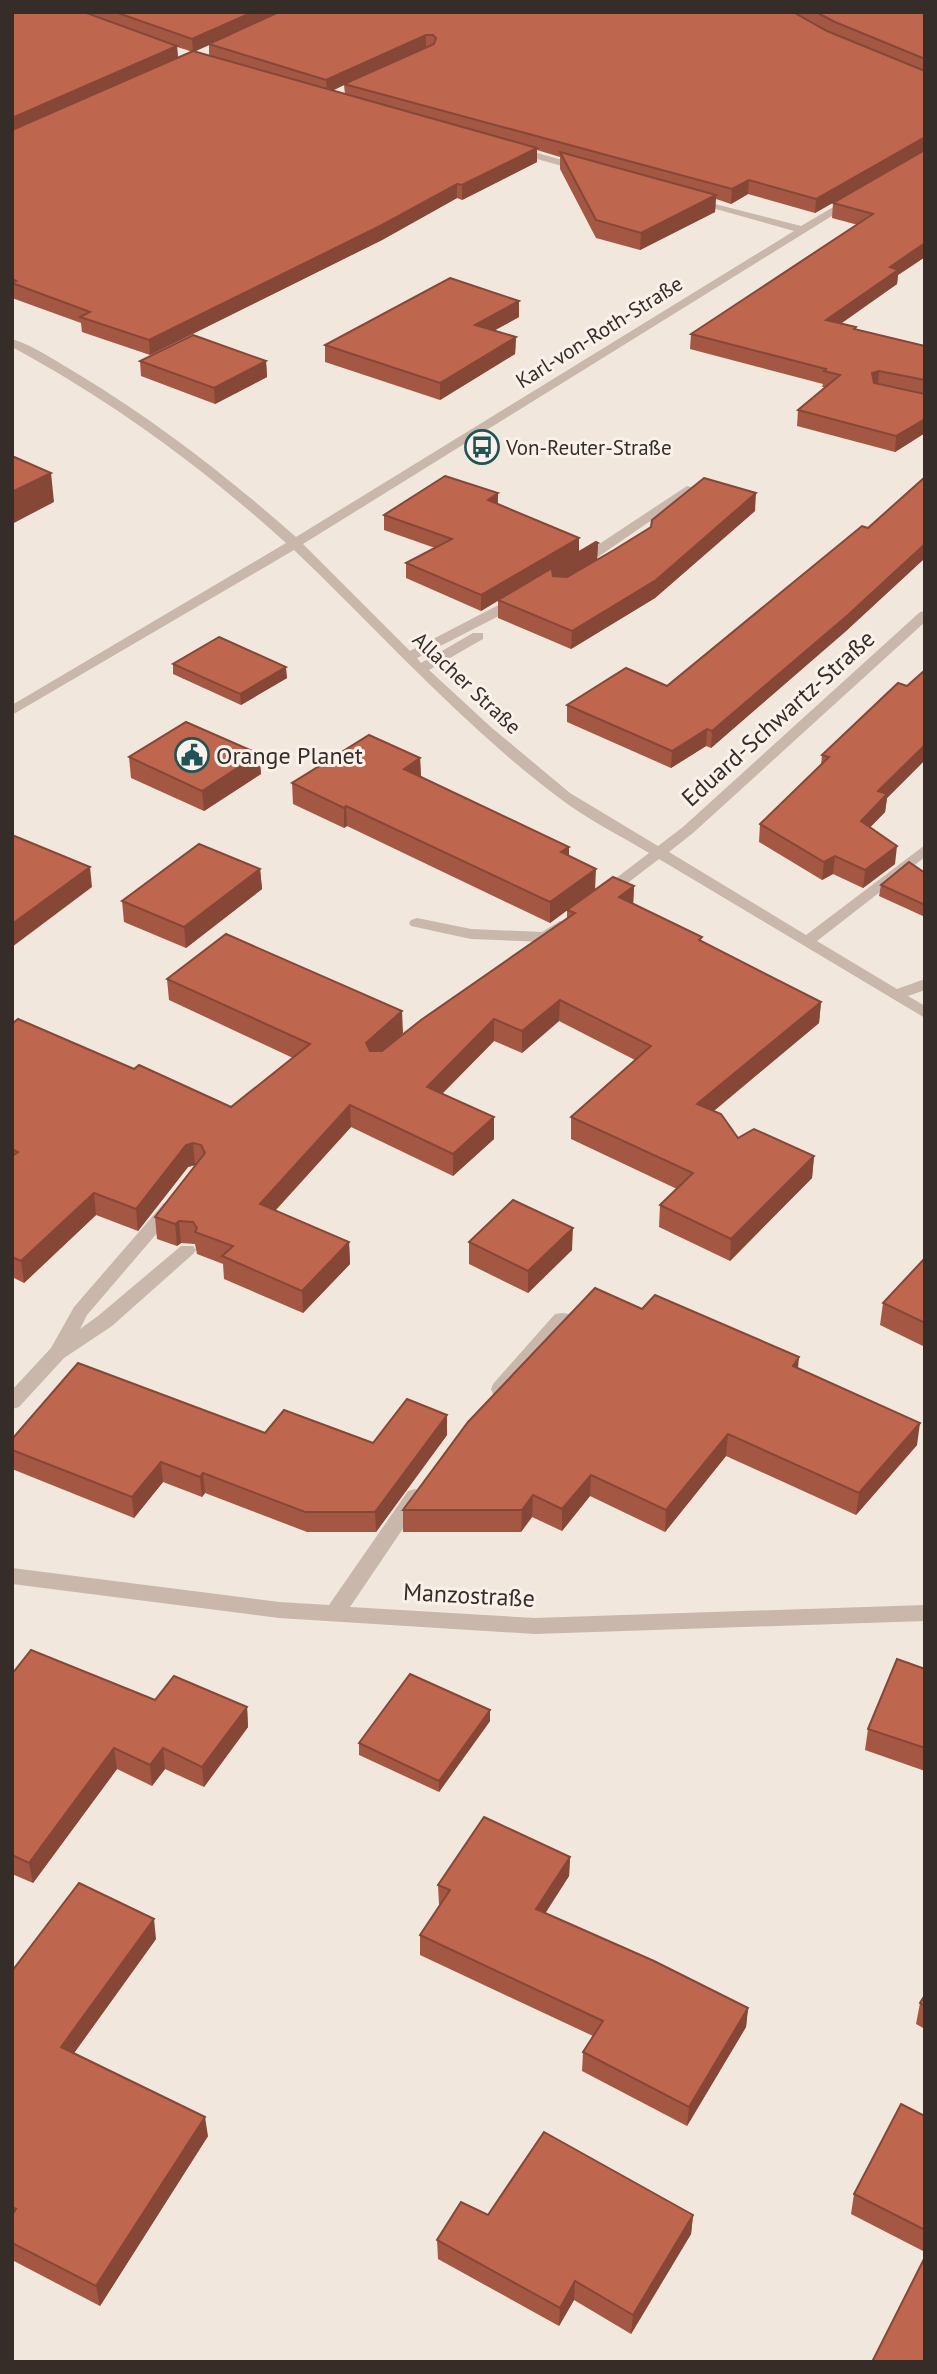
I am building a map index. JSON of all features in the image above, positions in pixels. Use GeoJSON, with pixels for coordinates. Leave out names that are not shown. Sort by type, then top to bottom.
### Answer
{"type":"FeatureCollection","features":[{"type":"Feature","properties":{"kind":"street"},"geometry":{"type":"LineString","coordinates":[[504,147],[597,173]]}},
{"type":"Feature","properties":{"kind":"street","name":"Karl-von-Roth-Straße"},"geometry":{"type":"LineString","coordinates":[[295,544],[800,229],[868,190]]}},
{"type":"Feature","properties":{"kind":"street"},"geometry":{"type":"LineString","coordinates":[[690,198],[800,229]]}},
{"type":"Feature","properties":{"kind":"street","name":"Allacher Straße"},"geometry":{"type":"LineString","coordinates":[[12,342],[156,431],[216,476],[295,544],[512,754],[565,796],[925,1013]]}},
{"type":"Feature","properties":{"kind":"street"},"geometry":{"type":"LineString","coordinates":[[611,560],[573,575],[687,490]]}},
{"type":"Feature","properties":{"kind":"street"},"geometry":{"type":"LineString","coordinates":[[12,711],[295,544]]}},
{"type":"Feature","properties":{"kind":"street"},"geometry":{"type":"LineString","coordinates":[[415,663],[528,602]]}},
{"type":"Feature","properties":{"kind":"street","name":"Eduard-Schwartz-Straße"},"geometry":{"type":"LineString","coordinates":[[593,903],[660,853],[925,615]]}},
{"type":"Feature","properties":{"kind":"street"},"geometry":{"type":"LineString","coordinates":[[807,942],[925,849]]}},
{"type":"Feature","properties":{"kind":"street"},"geometry":{"type":"LineString","coordinates":[[523,953],[572,917]]}},
{"type":"Feature","properties":{"kind":"street"},"geometry":{"type":"LineString","coordinates":[[417,923],[471,933],[545,937]]}},
{"type":"Feature","properties":{"kind":"street"},"geometry":{"type":"LineString","coordinates":[[895,995],[925,984]]}},
{"type":"Feature","properties":{"kind":"street"},"geometry":{"type":"LineString","coordinates":[[57,1353],[79,1311],[182,1192]]}},
{"type":"Feature","properties":{"kind":"street"},"geometry":{"type":"LineString","coordinates":[[12,1402],[57,1353],[105,1321],[187,1250]]}},
{"type":"Feature","properties":{"kind":"street"},"geometry":{"type":"LineString","coordinates":[[491,1400],[562,1319]]}},
{"type":"Feature","properties":{"kind":"street"},"geometry":{"type":"LineString","coordinates":[[334,1614],[425,1483]]}},
{"type":"Feature","properties":{"kind":"street","name":"Manzostraße"},"geometry":{"type":"LineString","coordinates":[[12,1576],[279,1610],[535,1626],[925,1613]]}},
{"type":"Feature","properties":{"kind":"building"},"geometry":{"type":"Polygon","coordinates":[[[12,12],[84,12],[177,46],[12,118],[12,12]]]}},
{"type":"Feature","properties":{"kind":"building"},"geometry":{"type":"Polygon","coordinates":[[[115,12],[253,12],[192,39],[115,12]]]}},
{"type":"Feature","properties":{"kind":"building"},"geometry":{"type":"Polygon","coordinates":[[[279,12],[793,12],[827,31],[925,71],[925,137],[816,199],[749,180],[732,189],[344,84],[434,44],[436,38],[433,35],[426,35],[326,80],[209,44],[279,12]]]}},
{"type":"Feature","properties":{"kind":"building"},"geometry":{"type":"Polygon","coordinates":[[[816,12],[925,12],[925,59],[835,22],[816,12]]]}},
{"type":"Feature","properties":{"kind":"building"},"geometry":{"type":"Polygon","coordinates":[[[193,51],[537,148],[462,185],[457,184],[382,225],[149,340],[80,317],[90,312],[12,283],[16,281],[12,279],[12,130],[193,51]]]}},
{"type":"Feature","properties":{"kind":"building"},"geometry":{"type":"Polygon","coordinates":[[[925,150],[925,243],[890,267],[898,270],[826,320],[925,346],[925,380],[879,371],[872,373],[874,383],[925,394],[925,419],[896,436],[798,410],[840,375],[691,334],[873,214],[833,203],[925,150]]]}},
{"type":"Feature","properties":{"kind":"building"},"geometry":{"type":"Polygon","coordinates":[[[560,152],[716,195],[641,233],[596,220],[560,152]]]}},
{"type":"Feature","properties":{"kind":"building"},"geometry":{"type":"Polygon","coordinates":[[[450,278],[519,301],[475,325],[516,337],[440,383],[325,345],[450,278]]]}},
{"type":"Feature","properties":{"kind":"building"},"geometry":{"type":"Polygon","coordinates":[[[193,335],[266,361],[214,388],[140,361],[193,335]]]}},
{"type":"Feature","properties":{"kind":"building"},"geometry":{"type":"Polygon","coordinates":[[[12,456],[51,473],[12,492],[12,456]]]}},
{"type":"Feature","properties":{"kind":"building"},"geometry":{"type":"Polygon","coordinates":[[[445,476],[498,493],[488,500],[579,538],[481,595],[406,563],[452,539],[384,515],[445,476]]]}},
{"type":"Feature","properties":{"kind":"building"},"geometry":{"type":"Polygon","coordinates":[[[925,477],[925,544],[848,615],[712,731],[707,729],[672,751],[567,705],[626,668],[667,686],[862,526],[868,528],[925,477]]]}},
{"type":"Feature","properties":{"kind":"building"},"geometry":{"type":"Polygon","coordinates":[[[704,478],[756,493],[656,580],[572,631],[498,600],[596,542],[598,543],[552,570],[553,576],[567,577],[614,550],[651,527],[652,520],[704,478]]]}},
{"type":"Feature","properties":{"kind":"building"},"geometry":{"type":"Polygon","coordinates":[[[219,637],[286,667],[240,694],[173,664],[219,637]]]}},
{"type":"Feature","properties":{"kind":"building"},"geometry":{"type":"Polygon","coordinates":[[[925,670],[925,745],[878,791],[887,794],[861,821],[897,846],[865,870],[835,856],[824,862],[760,824],[829,757],[822,755],[898,683],[907,686],[925,670]]]}},
{"type":"Feature","properties":{"kind":"building"},"geometry":{"type":"Polygon","coordinates":[[[186,722],[259,754],[202,791],[129,757],[186,722]]]}},
{"type":"Feature","properties":{"kind":"building"},"geometry":{"type":"Polygon","coordinates":[[[369,735],[420,758],[404,769],[569,847],[561,852],[596,869],[550,902],[292,783],[369,735]]]}},
{"type":"Feature","properties":{"kind":"building"},"geometry":{"type":"Polygon","coordinates":[[[12,835],[90,867],[12,924],[12,835]]]}},
{"type":"Feature","properties":{"kind":"building"},"geometry":{"type":"Polygon","coordinates":[[[199,844],[260,869],[184,927],[122,901],[199,844]]]}},
{"type":"Feature","properties":{"kind":"building"},"geometry":{"type":"Polygon","coordinates":[[[909,862],[925,873],[925,905],[881,885],[909,862]]]}},
{"type":"Feature","properties":{"kind":"building"},"geometry":{"type":"Polygon","coordinates":[[[613,877],[634,886],[619,897],[702,937],[699,940],[821,1002],[697,1104],[721,1114],[738,1138],[754,1129],[814,1156],[731,1239],[660,1205],[693,1173],[571,1117],[651,1046],[560,1000],[522,1031],[494,1019],[427,1087],[494,1117],[453,1154],[350,1105],[260,1204],[349,1242],[302,1291],[222,1256],[233,1246],[195,1232],[197,1228],[193,1222],[179,1221],[175,1224],[155,1217],[205,1153],[201,1145],[193,1143],[186,1145],[136,1209],[94,1193],[21,1261],[12,1257],[12,1156],[18,1152],[12,1149],[12,1024],[18,1019],[134,1069],[139,1065],[231,1107],[310,1044],[167,979],[226,934],[402,1011],[366,1043],[370,1051],[382,1051],[421,1020],[575,913],[567,910],[613,877]]]}},
{"type":"Feature","properties":{"kind":"building"},"geometry":{"type":"Polygon","coordinates":[[[513,1200],[573,1228],[528,1271],[469,1242],[513,1200]]]}},
{"type":"Feature","properties":{"kind":"building"},"geometry":{"type":"Polygon","coordinates":[[[925,1258],[925,1323],[883,1303],[925,1258]]]}},
{"type":"Feature","properties":{"kind":"building"},"geometry":{"type":"Polygon","coordinates":[[[595,1288],[642,1309],[655,1295],[799,1357],[793,1366],[920,1423],[859,1493],[728,1434],[666,1510],[591,1475],[562,1509],[533,1495],[522,1510],[403,1510],[468,1422],[595,1288]]]}},
{"type":"Feature","properties":{"kind":"building"},"geometry":{"type":"Polygon","coordinates":[[[78,1363],[265,1433],[284,1410],[373,1443],[407,1399],[447,1415],[375,1512],[305,1512],[203,1473],[200,1477],[161,1462],[132,1497],[12,1450],[12,1439],[78,1363]]]}},
{"type":"Feature","properties":{"kind":"building"},"geometry":{"type":"Polygon","coordinates":[[[31,1650],[155,1700],[174,1676],[247,1707],[202,1767],[163,1748],[150,1765],[114,1748],[29,1863],[12,1855],[12,1674],[31,1650]]]}},
{"type":"Feature","properties":{"kind":"building"},"geometry":{"type":"Polygon","coordinates":[[[897,1659],[925,1669],[925,1748],[868,1729],[897,1659]]]}},
{"type":"Feature","properties":{"kind":"building"},"geometry":{"type":"Polygon","coordinates":[[[410,1674],[490,1710],[439,1781],[359,1743],[410,1674]]]}},
{"type":"Feature","properties":{"kind":"building"},"geometry":{"type":"Polygon","coordinates":[[[484,1817],[570,1857],[536,1909],[654,1961],[748,2008],[689,2107],[583,2052],[603,2021],[420,1935],[450,1890],[438,1885],[484,1817]]]}},
{"type":"Feature","properties":{"kind":"building"},"geometry":{"type":"Polygon","coordinates":[[[79,1883],[154,1919],[61,2047],[205,2117],[96,2286],[12,2243],[12,2215],[16,2209],[12,2207],[12,1971],[79,1883]]]}},
{"type":"Feature","properties":{"kind":"building"},"geometry":{"type":"Polygon","coordinates":[[[901,2104],[925,2116],[925,2230],[854,2194],[901,2104]]]}},
{"type":"Feature","properties":{"kind":"building"},"geometry":{"type":"Polygon","coordinates":[[[544,2132],[693,2215],[633,2315],[575,2281],[560,2308],[437,2240],[461,2202],[488,2215],[544,2132]]]}},
{"type":"Feature","properties":{"kind":"building"},"geometry":{"type":"Polygon","coordinates":[[[925,2257],[925,2362],[872,2362],[925,2257]]]}},
{"type":"Feature","properties":{"kind":"place","name":"Von-Reuter-Straße"},"geometry":{"type":"Point","coordinates":[482,447]}},
{"type":"Feature","properties":{"kind":"place","name":"Orange Planet"},"geometry":{"type":"Point","coordinates":[192,755]}}]}
